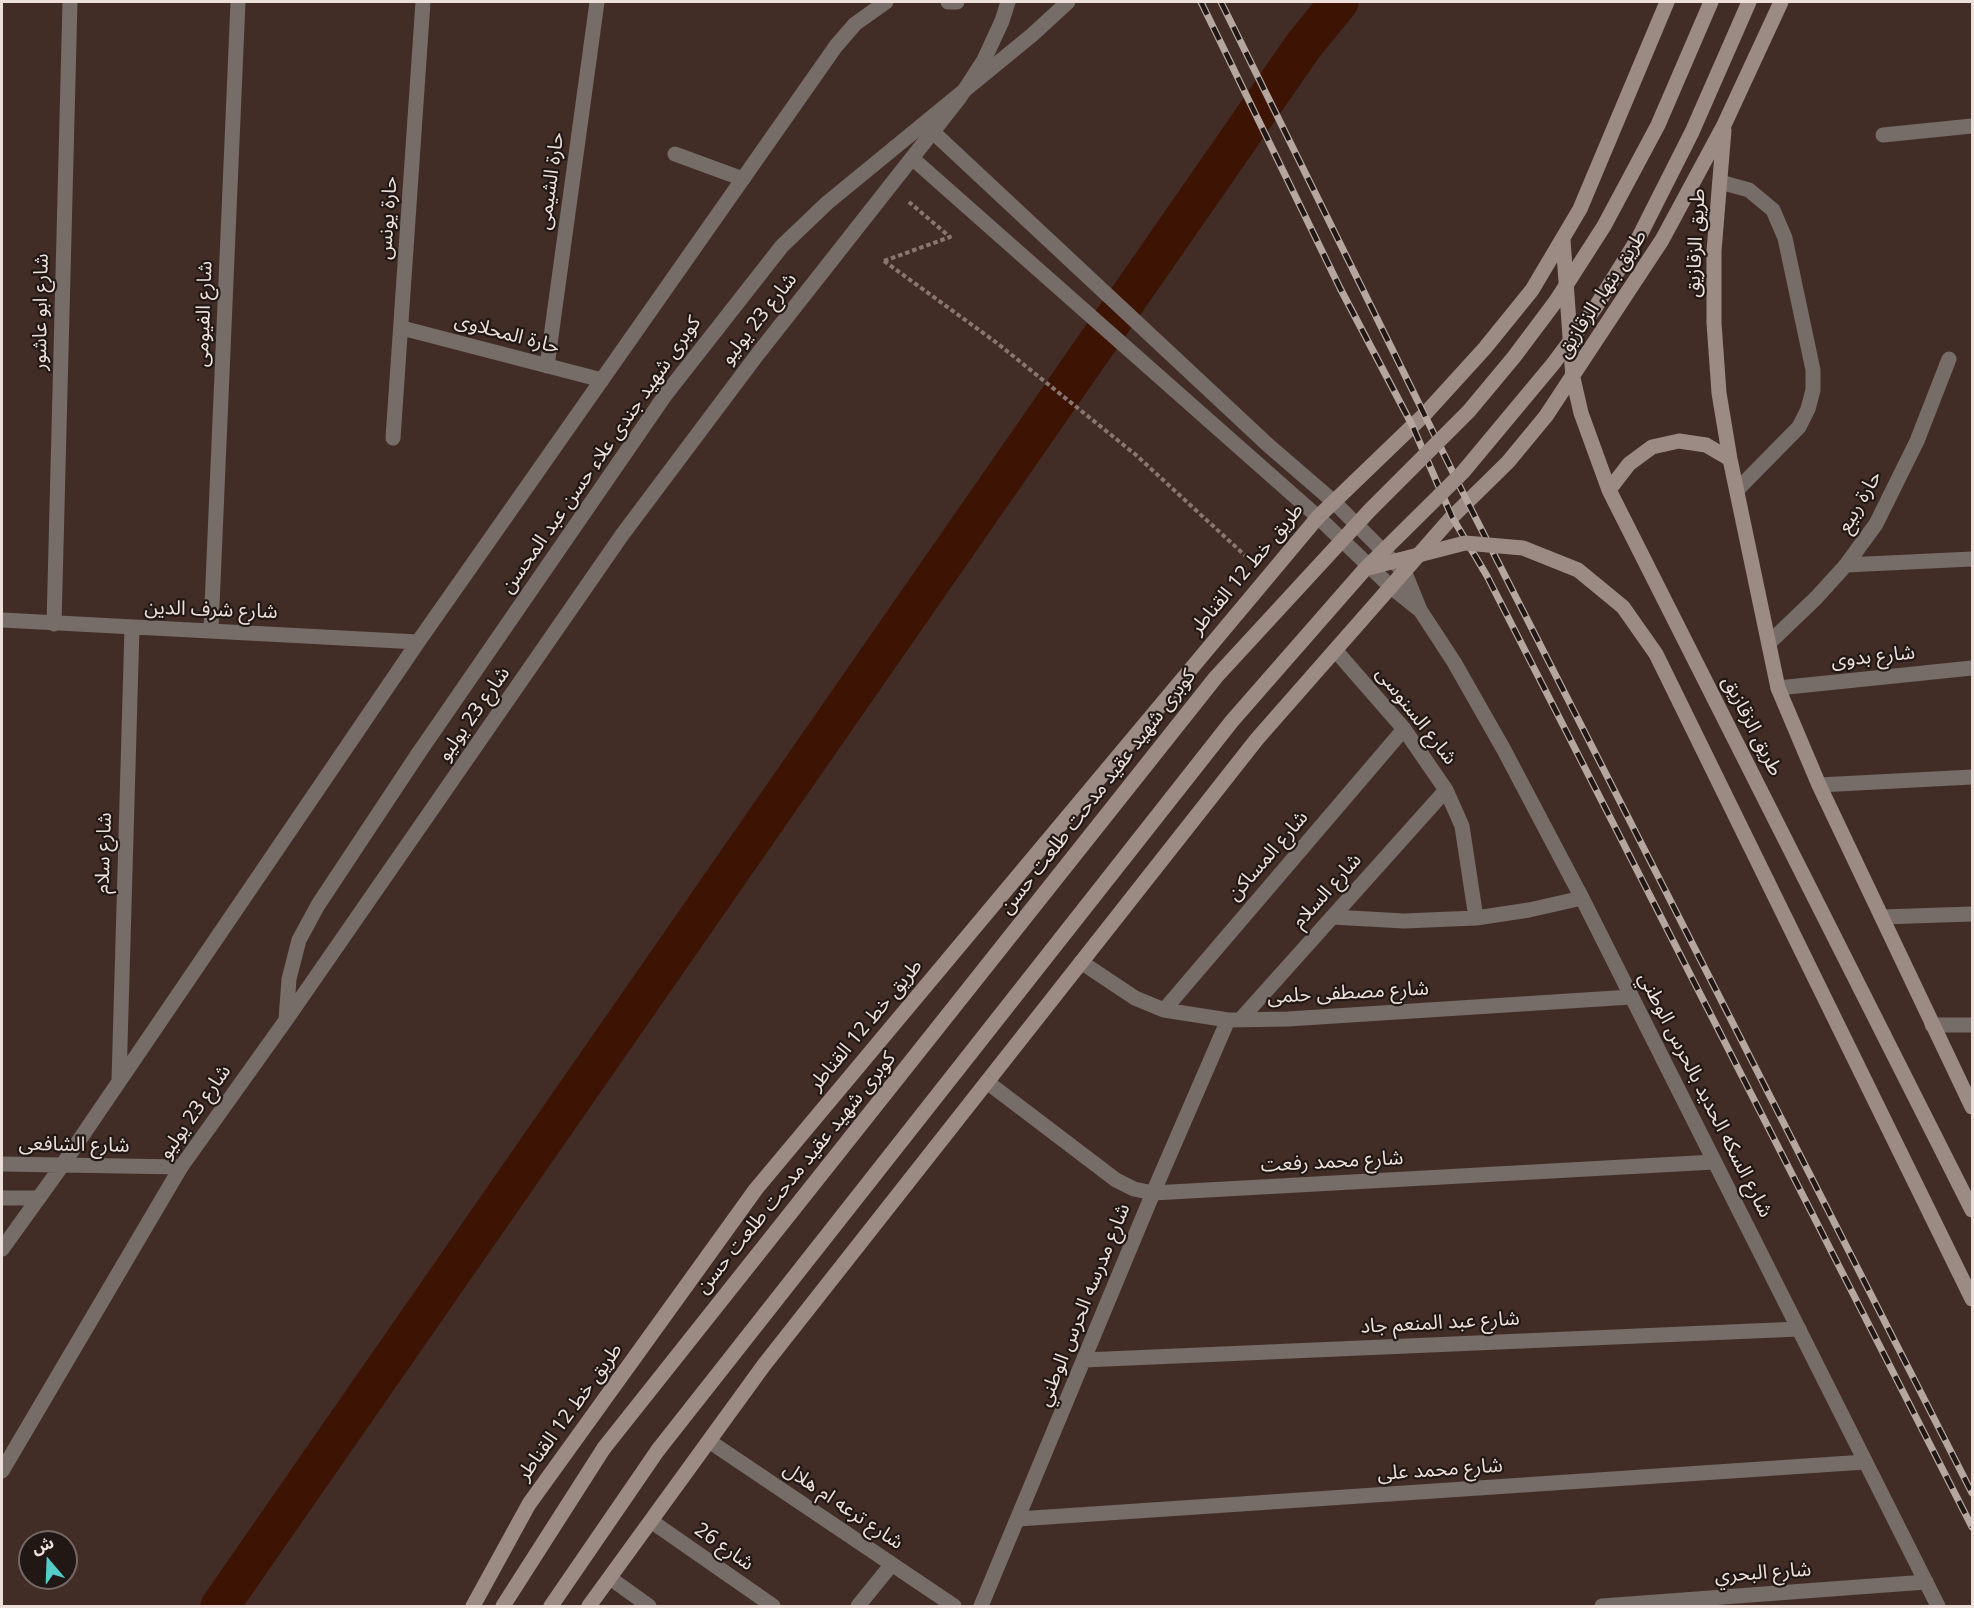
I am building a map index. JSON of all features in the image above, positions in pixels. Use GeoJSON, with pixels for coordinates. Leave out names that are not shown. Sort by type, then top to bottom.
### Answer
{"type":"FeatureCollection","features":[{"type":"Feature","properties":{"kind":"main road"},"geometry":{"type":"LineString","coordinates":[[1334,502],[1424,415],[1485,348],[1532,290],[1580,209],[1667,2]]}},
{"type":"Feature","properties":{"kind":"main road","name":"كوبرى شهيد عقيد مدحت طلعت حسن"},"geometry":{"type":"LineString","coordinates":[[503,1606],[604,1448],[1216,677],[1370,510],[1469,411],[1514,357],[1556,301],[1604,226],[1658,125],[1711,2]]}},
{"type":"Feature","properties":{"kind":"main road"},"geometry":{"type":"LineString","coordinates":[[550,1606],[658,1450],[1232,721],[1365,569],[1463,472],[1502,428],[1595,308],[1639,237],[1692,132],[1749,2]]}},
{"type":"Feature","properties":{"kind":"main road","name":"طريق بنها, الزقازيق"},"geometry":{"type":"LineString","coordinates":[[1405,573],[1452,517],[1508,462],[1573,378],[1662,240],[1724,125],[1781,2]]}},
{"type":"Feature","properties":{"kind":"main road","name":"طريق الزقازيق"},"geometry":{"type":"LineString","coordinates":[[1724,125],[1714,251],[1714,323],[1719,393],[1730,459],[1778,687],[1819,785],[1972,1107]]}},
{"type":"Feature","properties":{"kind":"main road","name":"طريق الزقازيق"},"geometry":{"type":"LineString","coordinates":[[1563,240],[1573,378],[1581,413],[1610,490],[1972,1210]]}},
{"type":"Feature","properties":{"kind":"main road"},"geometry":{"type":"LineString","coordinates":[[1610,490],[1629,464],[1652,447],[1679,441],[1706,445],[1730,459]]}},
{"type":"Feature","properties":{"kind":"main road","name":"طريق خط 12 القناطر"},"geometry":{"type":"LineString","coordinates":[[473,1606],[529,1504],[756,1189],[1318,517],[1334,502]]}},
{"type":"Feature","properties":{"kind":"main road"},"geometry":{"type":"LineString","coordinates":[[1365,569],[1465,543],[1523,548],[1578,570],[1623,607],[1661,665],[1972,1299]]}},
{"type":"Feature","properties":{"kind":"main road"},"geometry":{"type":"LineString","coordinates":[[589,1606],[764,1365],[1257,739],[1405,573]]}},
{"type":"Feature","properties":{"kind":"street","name":"شارع ابو عاشور"},"geometry":{"type":"LineString","coordinates":[[54,624],[70,2]]}},
{"type":"Feature","properties":{"kind":"street","name":"شارع الفيومى"},"geometry":{"type":"LineString","coordinates":[[211,629],[238,2]]}},
{"type":"Feature","properties":{"kind":"street","name":"حارة يونس"},"geometry":{"type":"LineString","coordinates":[[393,438],[423,2]]}},
{"type":"Feature","properties":{"kind":"street","name":"حارة الشيمى"},"geometry":{"type":"LineString","coordinates":[[547,366],[597,2]]}},
{"type":"Feature","properties":{"kind":"street"},"geometry":{"type":"LineString","coordinates":[[2,1249],[61,1167],[418,642],[836,46],[855,24],[886,2]]}},
{"type":"Feature","properties":{"kind":"street"},"geometry":{"type":"LineString","coordinates":[[948,2],[957,2]]}},
{"type":"Feature","properties":{"kind":"street","name":"شارع 23 يوليو"},"geometry":{"type":"LineString","coordinates":[[2,1471],[181,1167],[286,1020],[622,535],[757,355],[960,98],[984,60],[1008,2]]}},
{"type":"Feature","properties":{"kind":"street","name":"كوبرى شهيد جندى علاء حسن عبد المحسن"},"geometry":{"type":"LineString","coordinates":[[286,1020],[289,979],[299,940],[318,905],[418,754],[666,394],[783,246],[826,203],[1032,35],[1068,2]]}},
{"type":"Feature","properties":{"kind":"street"},"geometry":{"type":"LineString","coordinates":[[1883,135],[1972,126]]}},
{"type":"Feature","properties":{"kind":"street","name":"شارع السكه الحديد بالحرس الوطني"},"geometry":{"type":"LineString","coordinates":[[933,132],[1268,445],[1334,502],[1405,573],[1420,610],[1454,662],[1504,750],[1582,898],[1938,1606]]}},
{"type":"Feature","properties":{"kind":"street"},"geometry":{"type":"LineString","coordinates":[[675,154],[743,179]]}},
{"type":"Feature","properties":{"kind":"street","name":"شارع السكه الحديد بالحرس الوطني"},"geometry":{"type":"LineString","coordinates":[[912,158],[992,226],[1255,460],[1391,587],[1420,610]]}},
{"type":"Feature","properties":{"kind":"street"},"geometry":{"type":"LineString","coordinates":[[1720,182],[1749,190],[1773,210],[1785,238],[1813,370],[1813,390],[1808,409],[1799,427],[1737,490]]}},
{"type":"Feature","properties":{"kind":"street","name":"حارة المحلاوى"},"geometry":{"type":"LineString","coordinates":[[402,328],[602,380]]}},
{"type":"Feature","properties":{"kind":"street","name":"حارة ربيع"},"geometry":{"type":"LineString","coordinates":[[1769,642],[1816,598],[1846,565],[1881,514],[1917,441],[1949,359]]}},
{"type":"Feature","properties":{"kind":"street"},"geometry":{"type":"LineString","coordinates":[[1846,565],[1972,559]]}},
{"type":"Feature","properties":{"kind":"street","name":"شارع شرف الدين"},"geometry":{"type":"LineString","coordinates":[[2,620],[132,628],[211,629],[418,642]]}},
{"type":"Feature","properties":{"kind":"street","name":"شارع سلام"},"geometry":{"type":"LineString","coordinates":[[119,1080],[132,628]]}},
{"type":"Feature","properties":{"kind":"street","name":"شارع السنوسى"},"geometry":{"type":"LineString","coordinates":[[1336,651],[1404,729],[1446,790],[1462,826],[1476,918]]}},
{"type":"Feature","properties":{"kind":"street","name":"شارع بدوى"},"geometry":{"type":"LineString","coordinates":[[1778,687],[1972,668]]}},
{"type":"Feature","properties":{"kind":"street","name":"شارع المساكن"},"geometry":{"type":"LineString","coordinates":[[1164,1010],[1404,729]]}},
{"type":"Feature","properties":{"kind":"street"},"geometry":{"type":"LineString","coordinates":[[1819,785],[1972,777]]}},
{"type":"Feature","properties":{"kind":"street","name":"شارع السلام"},"geometry":{"type":"LineString","coordinates":[[1234,1020],[1332,917],[1446,790]]}},
{"type":"Feature","properties":{"kind":"street"},"geometry":{"type":"LineString","coordinates":[[1332,917],[1404,921],[1476,918],[1529,910],[1582,898]]}},
{"type":"Feature","properties":{"kind":"street"},"geometry":{"type":"LineString","coordinates":[[1882,917],[1972,914]]}},
{"type":"Feature","properties":{"kind":"street","name":"شارع مصطفى حلمى"},"geometry":{"type":"LineString","coordinates":[[1081,962],[1135,998],[1164,1010],[1234,1020],[1631,997]]}},
{"type":"Feature","properties":{"kind":"street","name":"شارع مدرسه الحرس الوطني"},"geometry":{"type":"LineString","coordinates":[[981,1606],[1152,1193],[1234,1020]]}},
{"type":"Feature","properties":{"kind":"street"},"geometry":{"type":"LineString","coordinates":[[1932,1025],[1972,1025]]}},
{"type":"Feature","properties":{"kind":"street","name":"شارع محمد رفعت"},"geometry":{"type":"LineString","coordinates":[[987,1082],[1116,1180],[1134,1189],[1152,1193],[1714,1162]]}},
{"type":"Feature","properties":{"kind":"street","name":"شارع الشافعى"},"geometry":{"type":"LineString","coordinates":[[2,1164],[61,1167],[181,1167]]}},
{"type":"Feature","properties":{"kind":"street"},"geometry":{"type":"LineString","coordinates":[[2,1198],[39,1198]]}},
{"type":"Feature","properties":{"kind":"street","name":"شارع عبد المنعم جاد"},"geometry":{"type":"LineString","coordinates":[[1084,1360],[1798,1329]]}},
{"type":"Feature","properties":{"kind":"street","name":"شارع ترعه ام هلال"},"geometry":{"type":"LineString","coordinates":[[709,1441],[892,1564],[946,1604]]}},
{"type":"Feature","properties":{"kind":"street","name":"شارع محمد على"},"geometry":{"type":"LineString","coordinates":[[1018,1519],[1865,1462]]}},
{"type":"Feature","properties":{"kind":"street","name":"شارع 26"},"geometry":{"type":"LineString","coordinates":[[651,1521],[773,1606]]}},
{"type":"Feature","properties":{"kind":"street"},"geometry":{"type":"LineString","coordinates":[[858,1606],[892,1564]]}},
{"type":"Feature","properties":{"kind":"street"},"geometry":{"type":"LineString","coordinates":[[610,1578],[650,1606]]}},
{"type":"Feature","properties":{"kind":"street","name":"شارع البحري"},"geometry":{"type":"LineString","coordinates":[[1602,1606],[1926,1582]]}},
{"type":"Feature","properties":{"kind":"path"},"geometry":{"type":"LineString","coordinates":[[890,186],[950,237],[884,261],[997,343],[1136,455],[1245,555]]}},
{"type":"Feature","properties":{"kind":"waterway"},"geometry":{"type":"LineString","coordinates":[[220,1606],[1304,45],[1339,2]]}},
{"type":"Feature","properties":{"kind":"railway"},"geometry":{"type":"LineString","coordinates":[[1201,2],[1340,288],[1412,425],[1452,517],[1487,576],[1972,1527]]}},
{"type":"Feature","properties":{"kind":"railway"},"geometry":{"type":"LineString","coordinates":[[1221,2],[1468,503],[1972,1493]]}}]}
